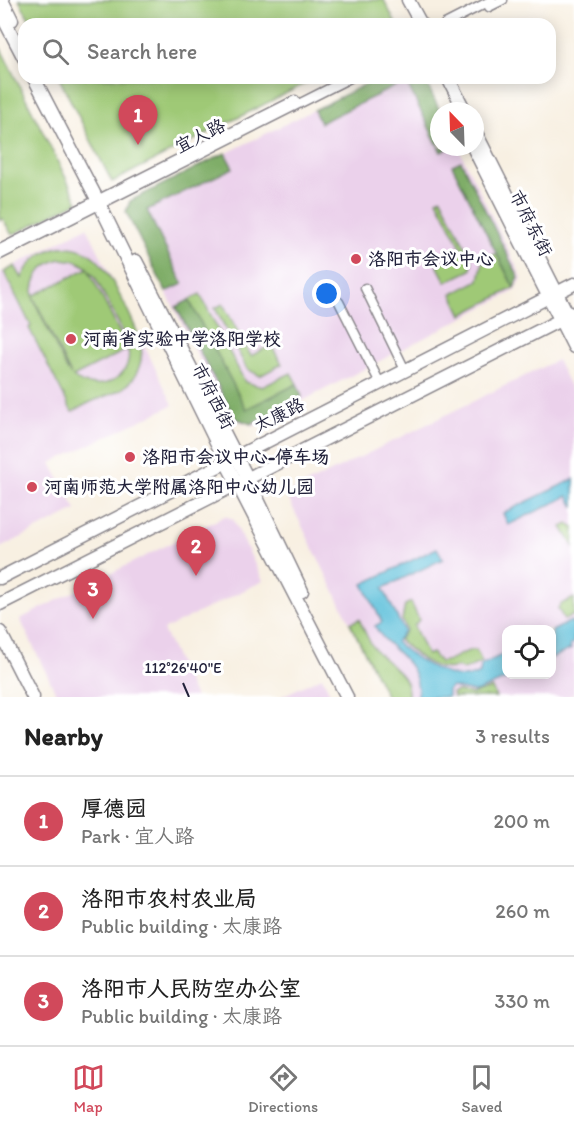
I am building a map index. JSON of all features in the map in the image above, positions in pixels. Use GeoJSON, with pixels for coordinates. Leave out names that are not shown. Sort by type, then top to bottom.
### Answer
{"type":"FeatureCollection","features":[{"type":"Feature","properties":{"kind":"street"},"geometry":{"type":"LineString","coordinates":[[2,0],[18,31]]}},
{"type":"Feature","properties":{"kind":"street"},"geometry":{"type":"LineString","coordinates":[[400,0],[409,18]]}},
{"type":"Feature","properties":{"kind":"street"},"geometry":{"type":"LineString","coordinates":[[408,0],[418,18]]}},
{"type":"Feature","properties":{"kind":"street"},"geometry":{"type":"LineString","coordinates":[[458,18],[492,0]]}},
{"type":"Feature","properties":{"kind":"street"},"geometry":{"type":"LineString","coordinates":[[468,18],[503,0]]}},
{"type":"Feature","properties":{"kind":"street"},"geometry":{"type":"LineString","coordinates":[[0,12],[18,46]]}},
{"type":"Feature","properties":{"kind":"street","name":"市府西街"},"geometry":{"type":"LineString","coordinates":[[37,84],[102,200]]}},
{"type":"Feature","properties":{"kind":"street","name":"市府西街"},"geometry":{"type":"LineString","coordinates":[[46,84],[231,460],[354,697]]}},
{"type":"Feature","properties":{"kind":"street","name":"宜人路"},"geometry":{"type":"LineString","coordinates":[[0,255],[326,84]]}},
{"type":"Feature","properties":{"kind":"street","name":"宜人路"},"geometry":{"type":"LineString","coordinates":[[0,249],[338,84]]}},
{"type":"Feature","properties":{"kind":"street"},"geometry":{"type":"LineString","coordinates":[[442,84],[451,102]]}},
{"type":"Feature","properties":{"kind":"street"},"geometry":{"type":"LineString","coordinates":[[451,84],[460,102]]}},
{"type":"Feature","properties":{"kind":"street","name":"市府东街"},"geometry":{"type":"LineString","coordinates":[[484,150],[553,294]]}},
{"type":"Feature","properties":{"kind":"street","name":"市府东街"},"geometry":{"type":"LineString","coordinates":[[478,156],[569,319],[574,346]]}},
{"type":"Feature","properties":{"kind":"street","name":"太康路"},"geometry":{"type":"LineString","coordinates":[[0,578],[574,284]]}},
{"type":"Feature","properties":{"kind":"street"},"geometry":{"type":"LineString","coordinates":[[365,288],[405,370]]}},
{"type":"Feature","properties":{"kind":"street"},"geometry":{"type":"LineString","coordinates":[[339,302],[380,383]]}},
{"type":"Feature","properties":{"kind":"street"},"geometry":{"type":"LineString","coordinates":[[0,603],[569,319]]}},
{"type":"Feature","properties":{"kind":"street","name":"市府西街"},"geometry":{"type":"LineString","coordinates":[[243,481],[347,697]]}},
{"type":"Feature","properties":{"kind":"street"},"geometry":{"type":"LineString","coordinates":[[0,632],[33,697]]}},
{"type":"Feature","properties":{"kind":"street"},"geometry":{"type":"LineString","coordinates":[[0,646],[25,697]]}},
{"type":"Feature","properties":{"kind":"shaded area"},"geometry":{"type":"Polygon","coordinates":[[[366,84],[427,84],[436,102],[430,102],[430,156],[462,156],[522,278],[515,291],[254,426],[229,418],[126,212],[130,201],[366,84]]]}},
{"type":"Feature","properties":{"kind":"shaded area","name":"河南省实验中学洛阳学校"},"geometry":{"type":"Polygon","coordinates":[[[87,227],[173,405],[51,463],[76,510],[0,548],[0,273],[87,227]]]}},
{"type":"Feature","properties":{"kind":"shaded area"},"geometry":{"type":"Polygon","coordinates":[[[557,360],[574,394],[574,694],[567,697],[387,697],[286,494],[557,360]]]}},
{"type":"Feature","properties":{"kind":"shaded area"},"geometry":{"type":"Polygon","coordinates":[[[225,516],[233,519],[263,581],[163,630],[195,697],[58,697],[20,619],[225,516]]]}},
{"type":"Feature","properties":{"kind":"shaded area"},"geometry":{"type":"Polygon","coordinates":[[[322,677],[332,697],[280,697],[322,677]]]}},
{"type":"Feature","properties":{"kind":"green space"},"geometry":{"type":"Polygon","coordinates":[[[19,0],[384,0],[393,18],[29,18],[19,0]]]}},
{"type":"Feature","properties":{"kind":"green space"},"geometry":{"type":"Polygon","coordinates":[[[0,47],[78,202],[12,235],[3,219],[0,220],[0,47]]]}},
{"type":"Feature","properties":{"kind":"green space"},"geometry":{"type":"Polygon","coordinates":[[[62,84],[304,84],[112,182],[62,84]]]}},
{"type":"Feature","properties":{"kind":"green space"},"geometry":{"type":"Polygon","coordinates":[[[366,84],[400,84],[320,123],[314,110],[366,84]]]}},
{"type":"Feature","properties":{"kind":"green space"},"geometry":{"type":"Polygon","coordinates":[[[407,84],[427,84],[436,102],[430,102],[430,130],[407,84]]]}},
{"type":"Feature","properties":{"kind":"green space"},"geometry":{"type":"Polygon","coordinates":[[[225,153],[233,168],[147,210],[183,284],[166,292],[126,212],[130,201],[225,153]]]}},
{"type":"Feature","properties":{"kind":"green space"},"geometry":{"type":"Polygon","coordinates":[[[461,161],[519,278],[514,288],[452,165],[461,161]]]}},
{"type":"Feature","properties":{"kind":"green space"},"geometry":{"type":"Polygon","coordinates":[[[441,198],[472,260],[471,270],[446,282],[437,265],[463,251],[437,200],[441,198]]]}},
{"type":"Feature","properties":{"kind":"green space"},"geometry":{"type":"Polygon","coordinates":[[[60,247],[86,252],[100,263],[129,313],[142,350],[138,369],[128,385],[116,393],[72,412],[29,328],[31,326],[4,272],[15,266],[22,278],[36,258],[60,247]],[[61,259],[40,272],[34,283],[33,296],[88,268],[77,261],[61,259]],[[88,269],[128,349],[126,338],[95,277],[88,269]],[[33,298],[67,370],[71,375],[33,298]],[[128,349],[73,377],[92,385],[102,384],[119,376],[128,360],[128,349]]]}},
{"type":"Feature","properties":{"kind":"green space"},"geometry":{"type":"Polygon","coordinates":[[[496,253],[514,288],[462,315],[452,294],[479,280],[483,260],[496,253]]]}},
{"type":"Feature","properties":{"kind":"green space"},"geometry":{"type":"Polygon","coordinates":[[[200,294],[245,382],[262,387],[291,373],[297,384],[246,410],[189,300],[200,294]]]}},
{"type":"Feature","properties":{"kind":"green space"},"geometry":{"type":"Polygon","coordinates":[[[189,300],[246,409],[297,384],[302,397],[251,424],[235,418],[176,307],[189,300]]]}},
{"type":"Feature","properties":{"kind":"green space"},"geometry":{"type":"Polygon","coordinates":[[[223,304],[251,356],[271,345],[282,364],[260,376],[247,369],[215,308],[223,304]]]}},
{"type":"Feature","properties":{"kind":"green space"},"geometry":{"type":"Polygon","coordinates":[[[568,524],[574,528],[573,546],[562,527],[568,524]]]}},
{"type":"Feature","properties":{"kind":"green space"},"geometry":{"type":"Polygon","coordinates":[[[574,598],[574,615],[564,620],[558,608],[561,604],[574,598]]]}},
{"type":"Feature","properties":{"kind":"green space"},"geometry":{"type":"Polygon","coordinates":[[[411,602],[419,620],[414,626],[427,655],[432,653],[440,662],[467,651],[476,650],[482,662],[464,670],[457,667],[441,668],[411,651],[399,640],[406,630],[402,620],[405,605],[411,602]]]}},
{"type":"Feature","properties":{"kind":"green space"},"geometry":{"type":"Polygon","coordinates":[[[359,619],[374,649],[406,682],[408,697],[387,697],[350,623],[359,619]]]}},
{"type":"Feature","properties":{"kind":"green space"},"geometry":{"type":"Polygon","coordinates":[[[492,688],[496,697],[453,697],[452,693],[458,691],[472,694],[492,688]]]}},
{"type":"Feature","properties":{"kind":"water"},"geometry":{"type":"Polygon","coordinates":[[[574,479],[574,507],[568,496],[508,525],[503,513],[574,479]]]}},
{"type":"Feature","properties":{"kind":"water"},"geometry":{"type":"Polygon","coordinates":[[[437,548],[443,559],[383,588],[404,631],[396,642],[424,663],[447,674],[459,676],[480,673],[481,665],[502,655],[502,679],[506,679],[474,692],[452,687],[448,690],[448,697],[418,697],[414,673],[409,664],[387,643],[375,626],[382,622],[363,584],[437,548]]]}},
{"type":"Feature","properties":{"kind":"water"},"geometry":{"type":"Polygon","coordinates":[[[571,621],[574,625],[574,643],[570,645],[571,649],[556,656],[556,629],[571,621]]]}},
{"type":"Feature","properties":{"kind":"place","name":"厚德园"},"geometry":{"type":"Point","coordinates":[138,145]}},
{"type":"Feature","properties":{"kind":"place","name":"洛阳市会议中心"},"geometry":{"type":"Point","coordinates":[356,259]}},
{"type":"Feature","properties":{"kind":"place","name":"河南省实验中学洛阳学校"},"geometry":{"type":"Point","coordinates":[71,339]}},
{"type":"Feature","properties":{"kind":"place","name":"洛阳市会议中心-停车场"},"geometry":{"type":"Point","coordinates":[130,457]}},
{"type":"Feature","properties":{"kind":"place","name":"河南师范大学附属洛阳中心幼儿园"},"geometry":{"type":"Point","coordinates":[32,487]}},
{"type":"Feature","properties":{"kind":"place","name":"洛阳市农村农业局"},"geometry":{"type":"Point","coordinates":[196,576]}},
{"type":"Feature","properties":{"kind":"place","name":"洛阳市人民防空办公室"},"geometry":{"type":"Point","coordinates":[93,619]}}]}
